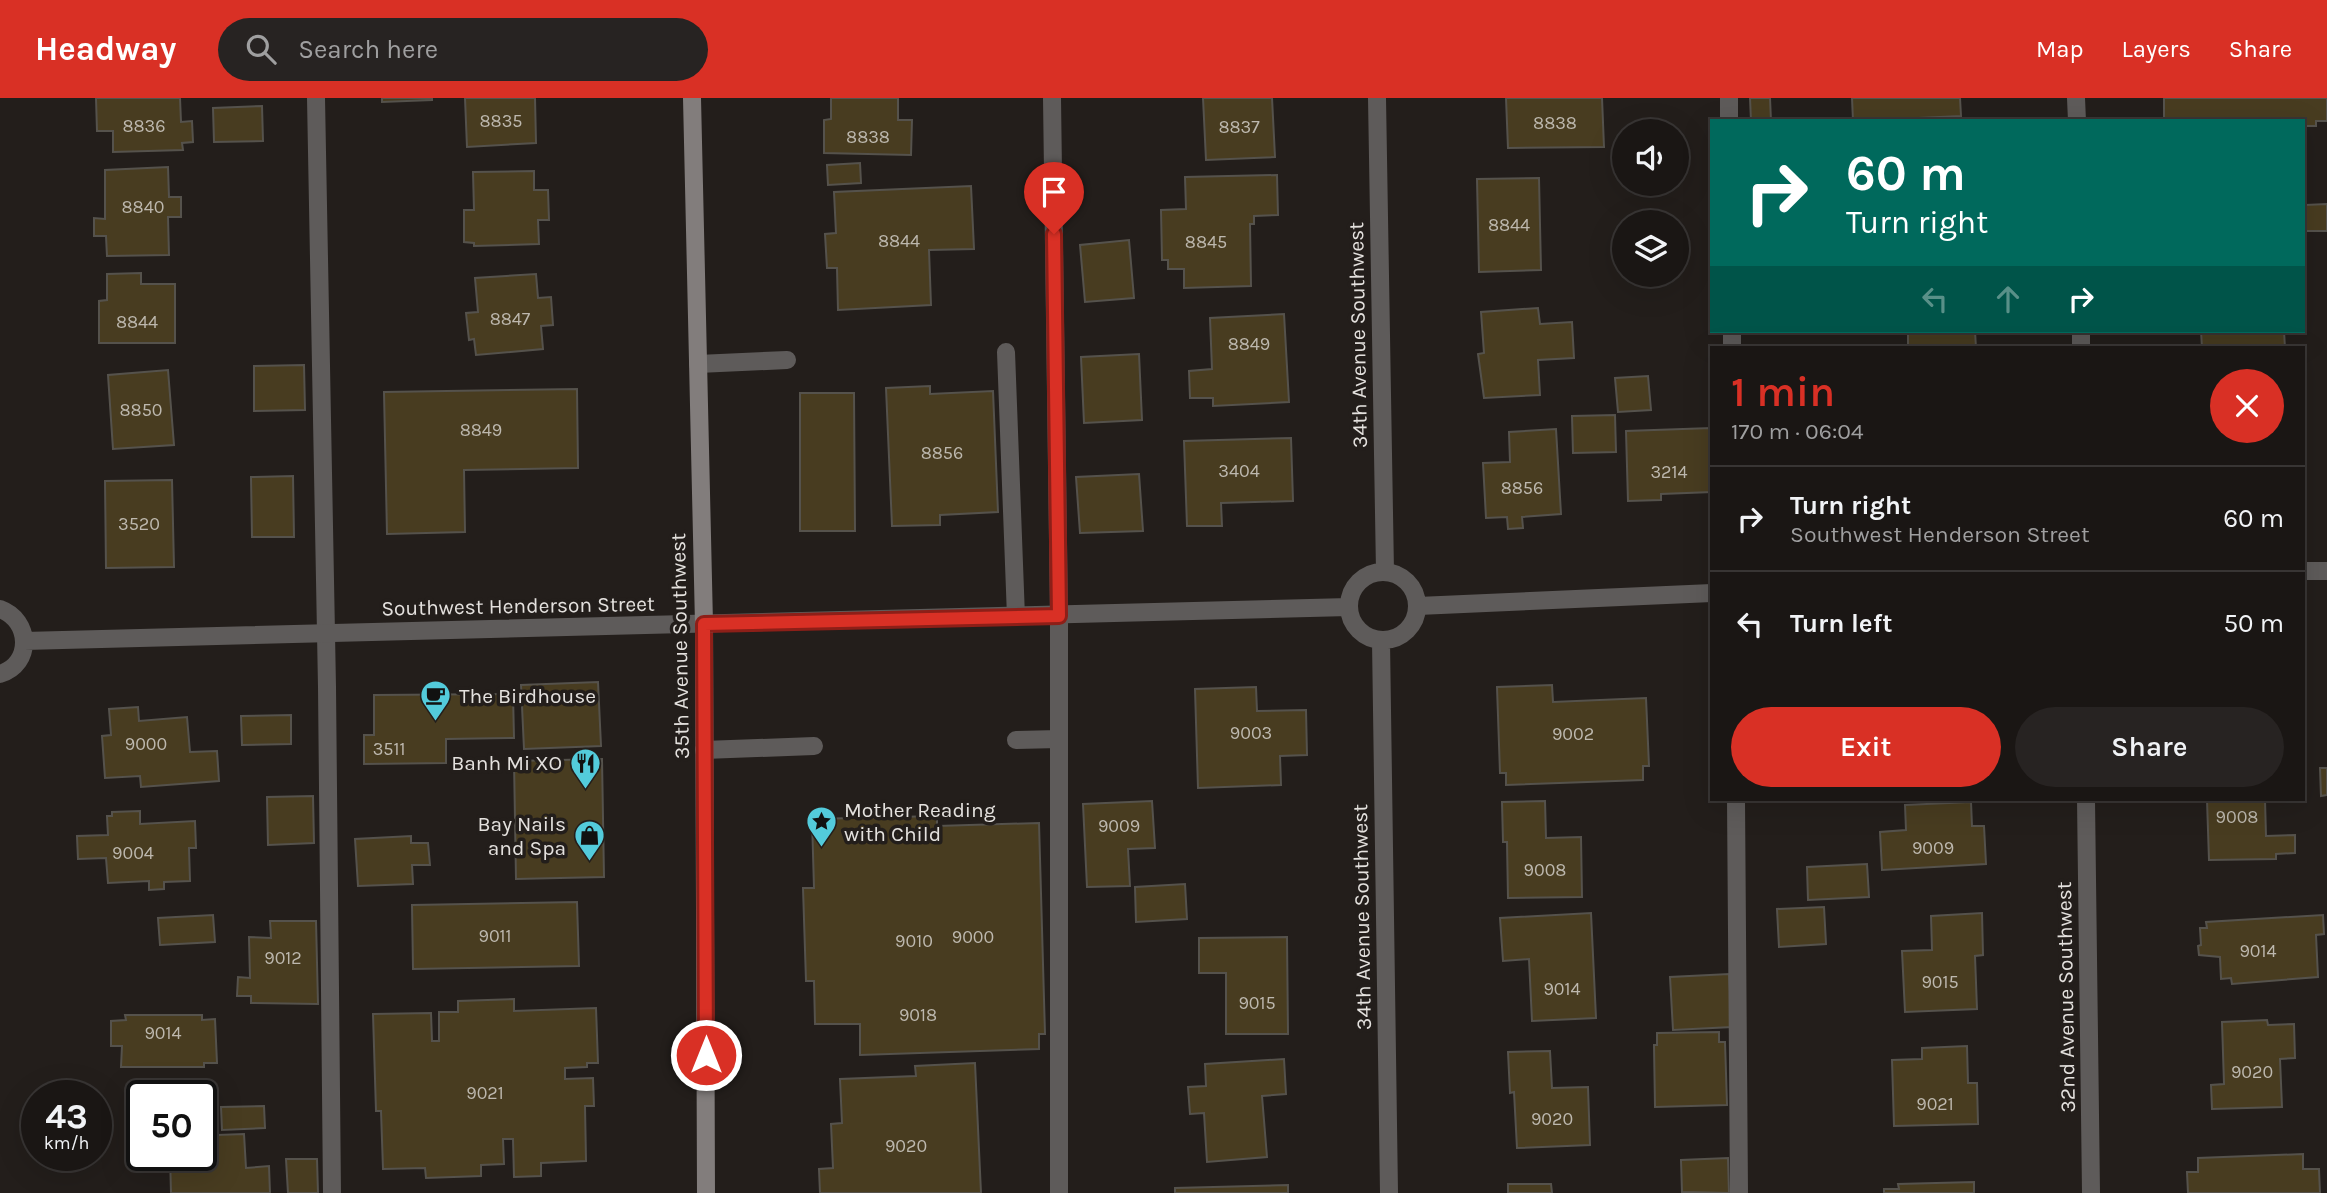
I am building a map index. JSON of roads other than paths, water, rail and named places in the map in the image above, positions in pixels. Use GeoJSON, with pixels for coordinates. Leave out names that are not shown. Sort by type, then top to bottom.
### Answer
{"type":"FeatureCollection","features":[{"type":"Feature","properties":{"kind":"main road","name":"35th Avenue Southwest"},"geometry":{"type":"LineString","coordinates":[[692,98],[704,624],[706,1193]]}},
{"type":"Feature","properties":{"kind":"street"},"geometry":{"type":"LineString","coordinates":[[316,98],[326,633],[332,1193]]}},
{"type":"Feature","properties":{"kind":"street"},"geometry":{"type":"LineString","coordinates":[[1052,98],[1059,616],[1059,1193]]}},
{"type":"Feature","properties":{"kind":"street","name":"34th Avenue Southwest"},"geometry":{"type":"LineString","coordinates":[[1377,98],[1385,572]]}},
{"type":"Feature","properties":{"kind":"street"},"geometry":{"type":"LineString","coordinates":[[1729,98],[1729,119]]}},
{"type":"Feature","properties":{"kind":"street"},"geometry":{"type":"LineString","coordinates":[[2076,98],[2077,119]]}},
{"type":"Feature","properties":{"kind":"street"},"geometry":{"type":"LineString","coordinates":[[1006,352],[1016,617]]}},
{"type":"Feature","properties":{"kind":"street"},"geometry":{"type":"LineString","coordinates":[[698,364],[787,360]]}},
{"type":"Feature","properties":{"kind":"street"},"geometry":{"type":"LineString","coordinates":[[2305,571],[2327,571]]}},
{"type":"Feature","properties":{"kind":"street"},"geometry":{"type":"LineString","coordinates":[[1385,572],[1406,580],[1413,588],[1418,606],[1415,622],[1408,631],[1398,638],[1381,641],[1356,628],[1349,607],[1350,596],[1363,578],[1373,573],[1385,572]]}},
{"type":"Feature","properties":{"kind":"street"},"geometry":{"type":"LineString","coordinates":[[1418,606],[1710,593]]}},
{"type":"Feature","properties":{"kind":"street","name":"Southwest Henderson Street"},"geometry":{"type":"LineString","coordinates":[[24,641],[1349,607]]}},
{"type":"Feature","properties":{"kind":"street"},"geometry":{"type":"LineString","coordinates":[[0,609],[13,616],[21,625],[24,641],[22,657],[0,674]]}},
{"type":"Feature","properties":{"kind":"street","name":"34th Avenue Southwest"},"geometry":{"type":"LineString","coordinates":[[1381,641],[1389,1193]]}},
{"type":"Feature","properties":{"kind":"street"},"geometry":{"type":"LineString","coordinates":[[1016,740],[1059,739]]}},
{"type":"Feature","properties":{"kind":"street"},"geometry":{"type":"LineString","coordinates":[[704,750],[814,746]]}},
{"type":"Feature","properties":{"kind":"street"},"geometry":{"type":"LineString","coordinates":[[1736,801],[1739,1193]]}},
{"type":"Feature","properties":{"kind":"street","name":"32nd Avenue Southwest"},"geometry":{"type":"LineString","coordinates":[[2086,801],[2091,1193]]}},
{"type":"Feature","properties":{"kind":"place","name":"The Birdhouse"},"geometry":{"type":"Point","coordinates":[436,723]}},
{"type":"Feature","properties":{"kind":"place","name":"Banh Mi XO"},"geometry":{"type":"Point","coordinates":[585,790]}},
{"type":"Feature","properties":{"kind":"place","name":"Mother Reading with Child"},"geometry":{"type":"Point","coordinates":[821,849]}},
{"type":"Feature","properties":{"kind":"place","name":"Bay Nails and Spa"},"geometry":{"type":"Point","coordinates":[589,863]}}]}
